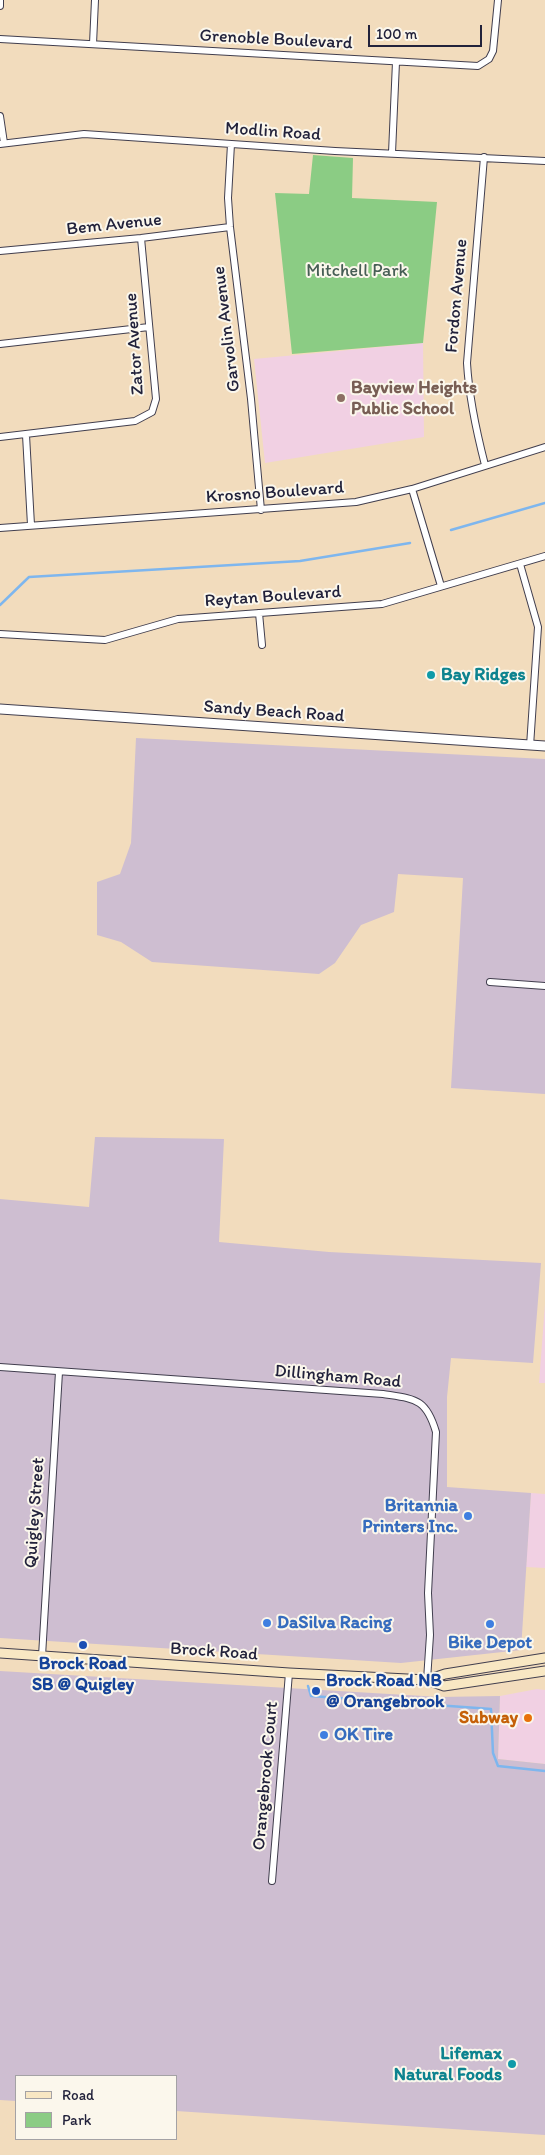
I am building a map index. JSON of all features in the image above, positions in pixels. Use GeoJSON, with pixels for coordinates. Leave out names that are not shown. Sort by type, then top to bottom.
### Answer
{"type":"FeatureCollection","features":[{"type":"Feature","properties":{"kind":"main road","name":"Brock Road"},"geometry":{"type":"LineString","coordinates":[[0,1653],[289,1673],[427,1680],[444,1686],[545,1671]]}},
{"type":"Feature","properties":{"kind":"main road","name":"Brock Road"},"geometry":{"type":"LineString","coordinates":[[427,1680],[445,1674],[545,1658]]}},
{"type":"Feature","properties":{"kind":"street"},"geometry":{"type":"LineString","coordinates":[[0,0],[0,6]]}},
{"type":"Feature","properties":{"kind":"street"},"geometry":{"type":"LineString","coordinates":[[93,44],[95,0]]}},
{"type":"Feature","properties":{"kind":"street","name":"Grenoble Boulevard"},"geometry":{"type":"LineString","coordinates":[[0,39],[478,66],[489,59],[493,51],[498,0]]}},
{"type":"Feature","properties":{"kind":"street"},"geometry":{"type":"LineString","coordinates":[[392,153],[396,62]]}},
{"type":"Feature","properties":{"kind":"street"},"geometry":{"type":"LineString","coordinates":[[0,116],[2,144]]}},
{"type":"Feature","properties":{"kind":"street","name":"Modlin Road"},"geometry":{"type":"LineString","coordinates":[[2,144],[84,134],[545,161]]}},
{"type":"Feature","properties":{"kind":"street","name":"Garvolin Avenue"},"geometry":{"type":"LineString","coordinates":[[231,144],[228,198],[230,226],[251,398],[261,510]]}},
{"type":"Feature","properties":{"kind":"street","name":"Fordon Avenue"},"geometry":{"type":"LineString","coordinates":[[484,158],[467,363],[468,392],[474,426],[486,465]]}},
{"type":"Feature","properties":{"kind":"street","name":"Bem Avenue"},"geometry":{"type":"LineString","coordinates":[[0,251],[142,238],[230,226]]}},
{"type":"Feature","properties":{"kind":"street","name":"Zator Avenue"},"geometry":{"type":"LineString","coordinates":[[0,437],[135,421],[152,412],[156,399],[142,238]]}},
{"type":"Feature","properties":{"kind":"street"},"geometry":{"type":"LineString","coordinates":[[0,344],[149,327]]}},
{"type":"Feature","properties":{"kind":"street"},"geometry":{"type":"LineString","coordinates":[[26,435],[31,525]]}},
{"type":"Feature","properties":{"kind":"street","name":"Krosno Boulevard"},"geometry":{"type":"LineString","coordinates":[[0,528],[356,502],[412,489],[545,447]]}},
{"type":"Feature","properties":{"kind":"street"},"geometry":{"type":"LineString","coordinates":[[412,489],[441,586]]}},
{"type":"Feature","properties":{"kind":"street","name":"Reytan Boulevard"},"geometry":{"type":"LineString","coordinates":[[0,634],[105,640],[178,619],[382,604],[545,556]]}},
{"type":"Feature","properties":{"kind":"street"},"geometry":{"type":"LineString","coordinates":[[520,564],[538,627],[530,746]]}},
{"type":"Feature","properties":{"kind":"street"},"geometry":{"type":"LineString","coordinates":[[260,613],[262,645]]}},
{"type":"Feature","properties":{"kind":"street"},"geometry":{"type":"LineString","coordinates":[[536,669],[545,669]]}},
{"type":"Feature","properties":{"kind":"street","name":"Sandy Beach Road"},"geometry":{"type":"LineString","coordinates":[[0,709],[545,746]]}},
{"type":"Feature","properties":{"kind":"street"},"geometry":{"type":"LineString","coordinates":[[490,982],[545,986]]}},
{"type":"Feature","properties":{"kind":"street","name":"Dillingham Road"},"geometry":{"type":"LineString","coordinates":[[0,1367],[383,1394],[414,1399],[431,1414],[436,1432],[428,1593],[430,1635],[427,1680]]}},
{"type":"Feature","properties":{"kind":"street","name":"Quigley Street"},"geometry":{"type":"LineString","coordinates":[[42,1656],[59,1372]]}},
{"type":"Feature","properties":{"kind":"street","name":"Orangebrook Court"},"geometry":{"type":"LineString","coordinates":[[272,1881],[289,1673]]}},
{"type":"Feature","properties":{"kind":"shaded area","name":"Bayview Heights Public School"},"geometry":{"type":"Polygon","coordinates":[[[423,343],[424,437],[265,463],[254,359],[423,343]]]}},
{"type":"Feature","properties":{"kind":"shaded area"},"geometry":{"type":"Polygon","coordinates":[[[136,738],[545,759],[545,1094],[451,1088],[463,878],[398,874],[394,912],[361,925],[335,963],[319,974],[152,962],[121,942],[97,935],[97,882],[120,874],[131,843],[136,738]]]}},
{"type":"Feature","properties":{"kind":"shaded area"},"geometry":{"type":"Polygon","coordinates":[[[95,1137],[224,1139],[219,1242],[329,1252],[541,1263],[533,1363],[451,1358],[447,1397],[447,1487],[531,1493],[521,1650],[401,1663],[0,1638],[0,1199],[89,1207],[95,1137]]]}},
{"type":"Feature","properties":{"kind":"shaded area"},"geometry":{"type":"Polygon","coordinates":[[[545,1304],[545,1383],[539,1383],[545,1304]]]}},
{"type":"Feature","properties":{"kind":"shaded area"},"geometry":{"type":"Polygon","coordinates":[[[531,1493],[545,1494],[545,1568],[526,1567],[531,1493]]]}},
{"type":"Feature","properties":{"kind":"shaded area"},"geometry":{"type":"Polygon","coordinates":[[[0,1671],[440,1697],[500,1696],[498,1759],[545,1764],[545,2135],[178,2111],[178,2075],[15,2075],[15,2101],[0,2100],[0,1671]]]}},
{"type":"Feature","properties":{"kind":"shaded area"},"geometry":{"type":"Polygon","coordinates":[[[537,1689],[545,1690],[545,1764],[498,1759],[500,1696],[537,1689]]]}},
{"type":"Feature","properties":{"kind":"green space","name":"Mitchell Park"},"geometry":{"type":"Polygon","coordinates":[[[313,155],[353,158],[352,198],[437,202],[423,343],[292,354],[275,193],[309,194],[313,155]]]}},
{"type":"Feature","properties":{"kind":"waterway"},"geometry":{"type":"LineString","coordinates":[[451,530],[545,503]]}},
{"type":"Feature","properties":{"kind":"waterway"},"geometry":{"type":"LineString","coordinates":[[0,605],[29,577],[300,561],[410,543]]}},
{"type":"Feature","properties":{"kind":"waterway"},"geometry":{"type":"LineString","coordinates":[[308,1686],[311,1696],[491,1709],[493,1753],[498,1766],[545,1771]]}},
{"type":"Feature","properties":{"kind":"place","name":"Bayview Heights Public School"},"geometry":{"type":"Point","coordinates":[341,398]}},
{"type":"Feature","properties":{"kind":"place","name":"Bay Ridges"},"geometry":{"type":"Point","coordinates":[431,675]}},
{"type":"Feature","properties":{"kind":"place","name":"Britannia Printers Inc."},"geometry":{"type":"Point","coordinates":[468,1516]}},
{"type":"Feature","properties":{"kind":"place","name":"DaSilva Racing"},"geometry":{"type":"Point","coordinates":[267,1623]}},
{"type":"Feature","properties":{"kind":"place","name":"Bike Depot"},"geometry":{"type":"Point","coordinates":[490,1624]}},
{"type":"Feature","properties":{"kind":"place","name":"Brock Road SB @ Quigley"},"geometry":{"type":"Point","coordinates":[83,1645]}},
{"type":"Feature","properties":{"kind":"place","name":"Brock Road NB @ Orangebrook"},"geometry":{"type":"Point","coordinates":[316,1691]}},
{"type":"Feature","properties":{"kind":"place","name":"Subway"},"geometry":{"type":"Point","coordinates":[528,1718]}},
{"type":"Feature","properties":{"kind":"place","name":"OK Tire"},"geometry":{"type":"Point","coordinates":[324,1735]}},
{"type":"Feature","properties":{"kind":"place","name":"Lifemax Natural Foods"},"geometry":{"type":"Point","coordinates":[512,2064]}}]}
